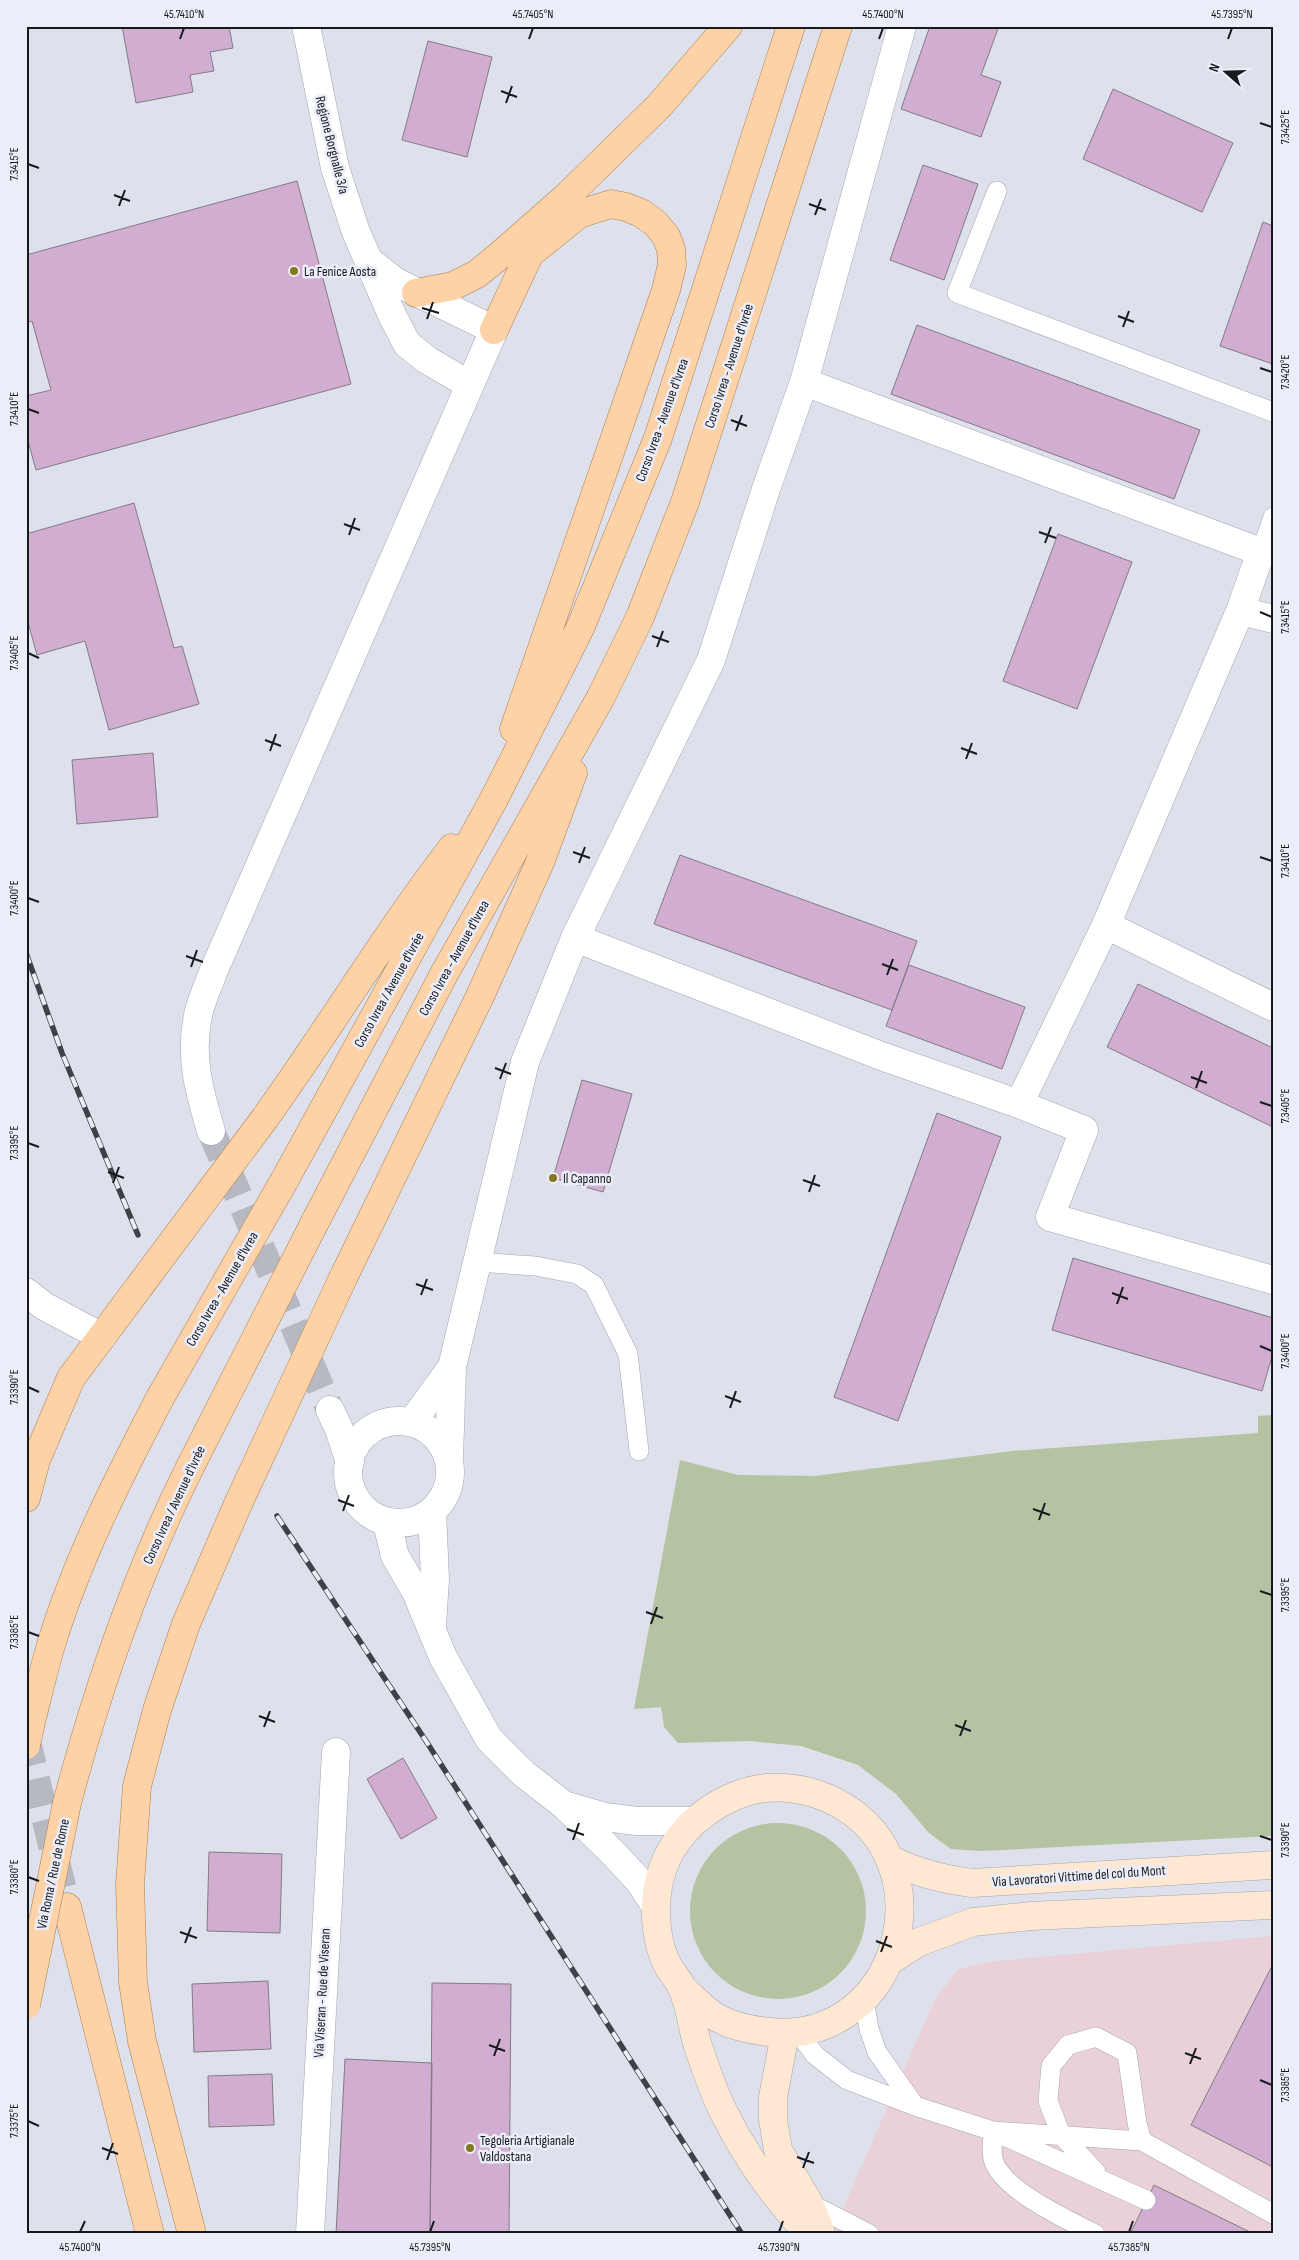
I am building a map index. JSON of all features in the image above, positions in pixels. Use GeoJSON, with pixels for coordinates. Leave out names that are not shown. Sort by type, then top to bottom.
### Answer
{"type":"FeatureCollection","features":[{"type":"Feature","properties":{"kind":"main road"},"geometry":{"type":"LineString","coordinates":[[416,292],[454,286],[477,274],[565,198],[659,106],[728,26]]}},
{"type":"Feature","properties":{"kind":"main road","name":"Corso Ivrea - Avenue d'Ivrea"},"geometry":{"type":"LineString","coordinates":[[494,799],[581,626],[658,438],[791,26]]}},
{"type":"Feature","properties":{"kind":"main road","name":"Corso Ivrea - Avenue d'Ivrée"},"geometry":{"type":"LineString","coordinates":[[601,697],[640,617],[685,502],[838,26]]}},
{"type":"Feature","properties":{"kind":"main road"},"geometry":{"type":"LineString","coordinates":[[494,330],[527,256],[544,226],[565,198]]}},
{"type":"Feature","properties":{"kind":"main road"},"geometry":{"type":"LineString","coordinates":[[26,1498],[36,1460],[71,1378],[315,1048],[420,889],[455,843],[494,799],[508,748],[666,290],[672,265],[671,249],[666,236],[654,223],[641,213],[626,206],[611,204],[580,214],[527,256]]}},
{"type":"Feature","properties":{"kind":"main road"},"geometry":{"type":"LineString","coordinates":[[192,2234],[142,2041],[133,1982],[130,1884],[138,1786],[157,1710],[186,1624],[238,1504],[343,1278],[481,994],[541,860],[601,697]]}},
{"type":"Feature","properties":{"kind":"main road","name":"Corso Ivrea - Avenue d'Ivrea"},"geometry":{"type":"LineString","coordinates":[[315,1222],[444,974],[601,697]]}},
{"type":"Feature","properties":{"kind":"main road","name":"Corso Ivrea / Avenue d'Ivrée"},"geometry":{"type":"LineString","coordinates":[[284,1181],[494,799]]}},
{"type":"Feature","properties":{"kind":"main road","name":"Corso Ivrea - Avenue d'Ivrea"},"geometry":{"type":"LineString","coordinates":[[28,1736],[51,1644],[87,1549],[124,1467],[160,1398],[284,1181]]}},
{"type":"Feature","properties":{"kind":"main road","name":"Corso Ivrea / Avenue d'Ivrée"},"geometry":{"type":"LineString","coordinates":[[68,1803],[100,1684],[127,1608],[191,1465],[315,1222]]}},
{"type":"Feature","properties":{"kind":"main road","name":"Via Roma / Rue de Rome"},"geometry":{"type":"LineString","coordinates":[[26,2004],[68,1803]]}},
{"type":"Feature","properties":{"kind":"main road"},"geometry":{"type":"LineString","coordinates":[[67,1907],[150,2234]]}},
{"type":"Feature","properties":{"kind":"street","name":"Regione Borgnalle 3/a"},"geometry":{"type":"LineString","coordinates":[[306,26],[335,168],[356,232],[392,315],[407,344],[427,360],[470,384]]}},
{"type":"Feature","properties":{"kind":"street"},"geometry":{"type":"LineString","coordinates":[[449,1457],[442,1443],[431,1432],[412,1422],[402,1420],[387,1422],[373,1428],[359,1440],[350,1456],[348,1473],[351,1490],[360,1506],[371,1517],[387,1523],[409,1523],[425,1517],[439,1505],[448,1490],[451,1472],[449,1457],[452,1367],[525,1062],[575,938],[711,660],[766,489],[804,382],[902,26]]}},
{"type":"Feature","properties":{"kind":"street"},"geometry":{"type":"LineString","coordinates":[[211,1131],[199,1092],[193,1055],[197,1020],[214,970],[494,330],[396,282],[369,261]]}},
{"type":"Feature","properties":{"kind":"street"},"geometry":{"type":"LineString","coordinates":[[804,382],[1261,552],[1240,611],[1106,925],[1019,1104]]}},
{"type":"Feature","properties":{"kind":"street"},"geometry":{"type":"LineString","coordinates":[[1240,611],[1273,619]]}},
{"type":"Feature","properties":{"kind":"street"},"geometry":{"type":"LineString","coordinates":[[1106,925],[1273,1007]]}},
{"type":"Feature","properties":{"kind":"street"},"geometry":{"type":"LineString","coordinates":[[575,938],[884,1058],[1019,1104],[1084,1130],[1050,1217],[1273,1280]]}},
{"type":"Feature","properties":{"kind":"street"},"geometry":{"type":"LineString","coordinates":[[26,1292],[44,1306],[102,1337]]}},
{"type":"Feature","properties":{"kind":"street"},"geometry":{"type":"LineString","coordinates":[[412,1422],[452,1367]]}},
{"type":"Feature","properties":{"kind":"street"},"geometry":{"type":"LineString","coordinates":[[350,1462],[335,1420],[373,1428]]}},
{"type":"Feature","properties":{"kind":"street"},"geometry":{"type":"LineString","coordinates":[[431,1629],[436,1579],[432,1511]]}},
{"type":"Feature","properties":{"kind":"street"},"geometry":{"type":"LineString","coordinates":[[387,1523],[395,1556],[416,1592],[443,1657],[489,1739],[524,1774],[564,1805],[639,1881],[655,1905]]}},
{"type":"Feature","properties":{"kind":"street","name":"Via Viseran - Rue de Viseran"},"geometry":{"type":"LineString","coordinates":[[310,2234],[336,1752]]}},
{"type":"Feature","properties":{"kind":"street"},"geometry":{"type":"LineString","coordinates":[[763,1788],[789,1788],[814,1793],[838,1803],[859,1818],[877,1837],[890,1859],[898,1884],[901,1909],[898,1935],[891,1960],[879,1981],[864,1999],[845,2014],[830,2022],[792,2033],[747,2030],[712,2015],[683,1989],[667,1964],[658,1935],[655,1905],[658,1882],[666,1859],[678,1838],[694,1821],[715,1805],[730,1798],[763,1788]]}},
{"type":"Feature","properties":{"kind":"street"},"geometry":{"type":"LineString","coordinates":[[564,1805],[605,1817],[637,1820],[694,1821]]}},
{"type":"Feature","properties":{"kind":"street","name":"Via Lavoratori Vittime del col du Mont"},"geometry":{"type":"LineString","coordinates":[[890,1859],[911,1870],[942,1879],[972,1883],[1273,1865]]}},
{"type":"Feature","properties":{"kind":"street"},"geometry":{"type":"LineString","coordinates":[[891,1960],[919,1942],[973,1922],[1031,1916],[1273,1905]]}},
{"type":"Feature","properties":{"kind":"street"},"geometry":{"type":"LineString","coordinates":[[683,1989],[698,2047],[723,2112],[755,2166],[792,2216],[809,2234]]}},
{"type":"Feature","properties":{"kind":"street"},"geometry":{"type":"LineString","coordinates":[[792,2033],[773,2097],[773,2119],[778,2150],[809,2203],[821,2234]]}},
{"type":"Feature","properties":{"kind":"lane"},"geometry":{"type":"LineString","coordinates":[[997,191],[957,293],[1273,412]]}},
{"type":"Feature","properties":{"kind":"lane"},"geometry":{"type":"LineString","coordinates":[[1261,552],[1273,517]]}},
{"type":"Feature","properties":{"kind":"lane"},"geometry":{"type":"LineString","coordinates":[[476,1262],[535,1266],[577,1274],[594,1285],[628,1354],[639,1451]]}},
{"type":"Feature","properties":{"kind":"lane"},"geometry":{"type":"LineString","coordinates":[[864,1999],[869,2029],[876,2052],[915,2106]]}},
{"type":"Feature","properties":{"kind":"lane"},"geometry":{"type":"LineString","coordinates":[[792,2033],[847,2080],[915,2106],[993,2131],[1102,2178],[1146,2200]]}},
{"type":"Feature","properties":{"kind":"lane"},"geometry":{"type":"LineString","coordinates":[[1102,2178],[1061,2136],[1048,2101],[1051,2066],[1068,2045],[1096,2037],[1127,2053],[1137,2123],[1142,2141]]}},
{"type":"Feature","properties":{"kind":"lane"},"geometry":{"type":"LineString","coordinates":[[993,2131],[1142,2141],[1273,2214]]}},
{"type":"Feature","properties":{"kind":"lane"},"geometry":{"type":"LineString","coordinates":[[993,2131],[993,2158],[1000,2173],[1016,2188],[1048,2209],[1095,2234]]}},
{"type":"Feature","properties":{"kind":"lane"},"geometry":{"type":"LineString","coordinates":[[809,2203],[869,2234]]}},
{"type":"Feature","properties":{"kind":"shaded area"},"geometry":{"type":"Polygon","coordinates":[[[1273,1936],[1273,2234],[837,2234],[834,2229],[935,1999],[958,1970],[987,1962],[1273,1936]]]}},
{"type":"Feature","properties":{"kind":"green space"},"geometry":{"type":"Polygon","coordinates":[[[1273,1415],[1273,1836],[982,1851],[951,1849],[929,1833],[896,1794],[858,1765],[801,1746],[749,1741],[678,1743],[664,1727],[661,1707],[634,1709],[680,1460],[738,1475],[814,1476],[1012,1451],[1258,1433],[1258,1416],[1273,1415]]]}},
{"type":"Feature","properties":{"kind":"green space"},"geometry":{"type":"Polygon","coordinates":[[[769,1823],[787,1823],[820,1833],[846,1855],[856,1869],[862,1885],[866,1911],[862,1937],[856,1953],[834,1979],[820,1989],[804,1995],[787,1999],[769,1999],[736,1989],[710,1967],[700,1953],[694,1937],[690,1920],[690,1902],[700,1869],[722,1843],[736,1833],[752,1827],[769,1823]]]}},
{"type":"Feature","properties":{"kind":"building"},"geometry":{"type":"Polygon","coordinates":[[[122,26],[229,26],[233,48],[210,52],[214,71],[190,75],[193,92],[136,103],[122,26]]]}},
{"type":"Feature","properties":{"kind":"building"},"geometry":{"type":"Polygon","coordinates":[[[930,26],[999,26],[981,75],[1001,82],[981,137],[901,109],[930,26]]]}},
{"type":"Feature","properties":{"kind":"building"},"geometry":{"type":"Polygon","coordinates":[[[428,41],[492,57],[467,157],[402,140],[428,41]]]}},
{"type":"Feature","properties":{"kind":"building"},"geometry":{"type":"Polygon","coordinates":[[[1113,89],[1233,143],[1202,212],[1083,159],[1113,89]]]}},
{"type":"Feature","properties":{"kind":"building"},"geometry":{"type":"Polygon","coordinates":[[[923,165],[978,184],[944,280],[890,260],[923,165]]]}},
{"type":"Feature","properties":{"kind":"building"},"geometry":{"type":"Polygon","coordinates":[[[297,181],[351,384],[36,470],[26,434],[26,396],[51,390],[32,321],[26,323],[26,255],[297,181]]]}},
{"type":"Feature","properties":{"kind":"building"},"geometry":{"type":"Polygon","coordinates":[[[1263,222],[1273,226],[1273,364],[1220,346],[1263,222]]]}},
{"type":"Feature","properties":{"kind":"building"},"geometry":{"type":"Polygon","coordinates":[[[917,325],[1200,430],[1174,499],[891,394],[917,325]]]}},
{"type":"Feature","properties":{"kind":"building"},"geometry":{"type":"Polygon","coordinates":[[[134,503],[174,648],[182,646],[199,704],[109,730],[85,641],[37,655],[26,615],[26,534],[134,503]]]}},
{"type":"Feature","properties":{"kind":"building"},"geometry":{"type":"Polygon","coordinates":[[[1058,534],[1132,562],[1077,709],[1003,681],[1058,534]]]}},
{"type":"Feature","properties":{"kind":"building"},"geometry":{"type":"Polygon","coordinates":[[[153,753],[158,817],[77,824],[72,760],[153,753]]]}},
{"type":"Feature","properties":{"kind":"building"},"geometry":{"type":"Polygon","coordinates":[[[680,855],[917,941],[892,1010],[654,924],[680,855]]]}},
{"type":"Feature","properties":{"kind":"building"},"geometry":{"type":"Polygon","coordinates":[[[909,965],[1025,1007],[1002,1069],[886,1026],[909,965]]]}},
{"type":"Feature","properties":{"kind":"building"},"geometry":{"type":"Polygon","coordinates":[[[1138,984],[1273,1048],[1273,1127],[1107,1047],[1138,984]]]}},
{"type":"Feature","properties":{"kind":"building"},"geometry":{"type":"Polygon","coordinates":[[[582,1080],[632,1094],[603,1192],[553,1178],[582,1080]]]}},
{"type":"Feature","properties":{"kind":"building"},"geometry":{"type":"Polygon","coordinates":[[[937,1113],[1001,1137],[898,1421],[834,1397],[937,1113]]]}},
{"type":"Feature","properties":{"kind":"building"},"geometry":{"type":"Polygon","coordinates":[[[1073,1258],[1273,1318],[1273,1353],[1262,1391],[1052,1330],[1073,1258]]]}},
{"type":"Feature","properties":{"kind":"building"},"geometry":{"type":"Polygon","coordinates":[[[403,1758],[437,1818],[401,1839],[367,1779],[403,1758]]]}},
{"type":"Feature","properties":{"kind":"building"},"geometry":{"type":"Polygon","coordinates":[[[209,1852],[282,1854],[280,1933],[207,1931],[209,1852]]]}},
{"type":"Feature","properties":{"kind":"building"},"geometry":{"type":"Polygon","coordinates":[[[1273,1964],[1273,2167],[1191,2125],[1273,1964]]]}},
{"type":"Feature","properties":{"kind":"building"},"geometry":{"type":"Polygon","coordinates":[[[268,1981],[271,2049],[194,2052],[192,1984],[268,1981]]]}},
{"type":"Feature","properties":{"kind":"building","name":"Tegoleria Artigianale Valdostana"},"geometry":{"type":"Polygon","coordinates":[[[432,1983],[511,1984],[509,2234],[430,2234],[432,1983]]]}},
{"type":"Feature","properties":{"kind":"building"},"geometry":{"type":"Polygon","coordinates":[[[345,2059],[432,2063],[430,2234],[336,2234],[345,2059]]]}},
{"type":"Feature","properties":{"kind":"building"},"geometry":{"type":"Polygon","coordinates":[[[272,2074],[274,2125],[209,2127],[208,2076],[272,2074]]]}},
{"type":"Feature","properties":{"kind":"building"},"geometry":{"type":"Polygon","coordinates":[[[1154,2185],[1254,2234],[1130,2234],[1154,2185]]]}},
{"type":"Feature","properties":{"kind":"tunnel"},"geometry":{"type":"LineString","coordinates":[[211,1131],[330,1410]]}},
{"type":"Feature","properties":{"kind":"tunnel"},"geometry":{"type":"LineString","coordinates":[[26,1738],[67,1907]]}},
{"type":"Feature","properties":{"kind":"railway"},"geometry":{"type":"LineString","coordinates":[[26,953],[62,1053],[138,1235]]}},
{"type":"Feature","properties":{"kind":"railway"},"geometry":{"type":"LineString","coordinates":[[277,1516],[426,1741],[742,2234]]}},
{"type":"Feature","properties":{"kind":"place","name":"La Fenice Aosta"},"geometry":{"type":"Point","coordinates":[294,271]}},
{"type":"Feature","properties":{"kind":"place","name":"Il Capanno"},"geometry":{"type":"Point","coordinates":[553,1178]}},
{"type":"Feature","properties":{"kind":"place","name":"Tegoleria Artigianale Valdostana"},"geometry":{"type":"Point","coordinates":[470,2148]}}]}
